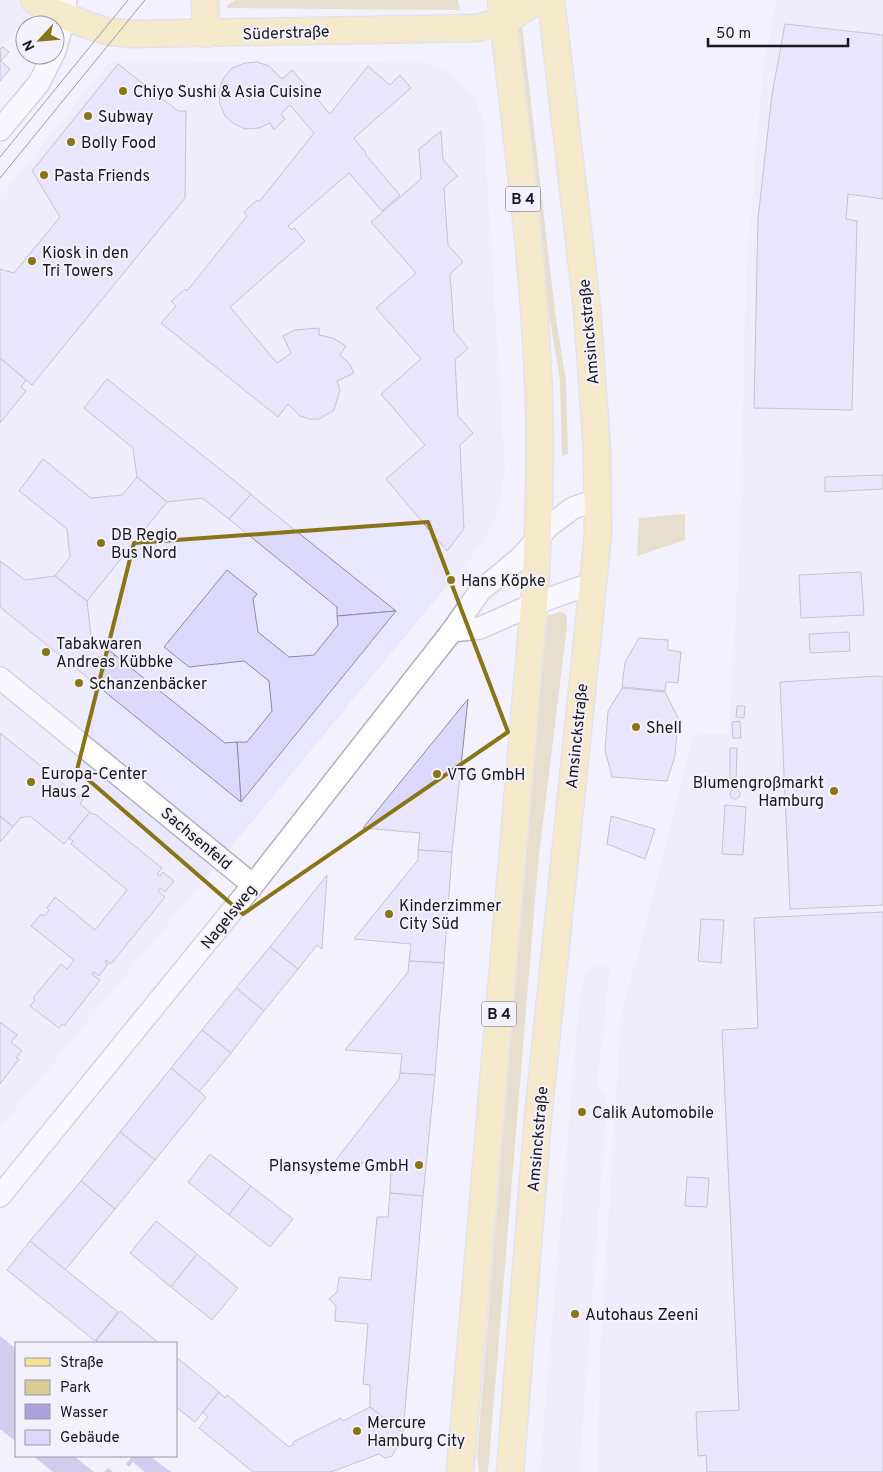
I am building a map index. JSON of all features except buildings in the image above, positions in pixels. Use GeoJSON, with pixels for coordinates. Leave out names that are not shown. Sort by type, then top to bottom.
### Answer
{"type":"FeatureCollection","features":[{"type":"Feature","properties":{"kind":"main road","name":"Süderstraße"},"geometry":{"type":"LineString","coordinates":[[34,0],[44,8],[65,9],[110,32],[206,34],[475,28],[502,11],[539,0]]}},
{"type":"Feature","properties":{"kind":"main road"},"geometry":{"type":"LineString","coordinates":[[205,0],[206,34]]}},
{"type":"Feature","properties":{"kind":"main road","name":"Amsinckstraße"},"geometry":{"type":"LineString","coordinates":[[510,1472],[540,1100],[599,498],[587,308],[552,0]]}},
{"type":"Feature","properties":{"kind":"main road","name":"B 4"},"geometry":{"type":"LineString","coordinates":[[460,1472],[534,604],[540,476],[538,376],[528,249],[502,11]]}},
{"type":"Feature","properties":{"kind":"street"},"geometry":{"type":"LineString","coordinates":[[0,130],[39,83],[48,65]]}},
{"type":"Feature","properties":{"kind":"street","name":"Nagelsweg"},"geometry":{"type":"LineString","coordinates":[[0,1196],[253,885],[452,631],[480,591],[507,570],[538,536],[573,508],[599,498]]}},
{"type":"Feature","properties":{"kind":"street"},"geometry":{"type":"LineString","coordinates":[[452,631],[480,628],[534,604],[592,583]]}},
{"type":"Feature","properties":{"kind":"street","name":"Sachsenfeld"},"geometry":{"type":"LineString","coordinates":[[2,683],[253,885]]}},
{"type":"Feature","properties":{"kind":"highlighted area"},"geometry":{"type":"Polygon","coordinates":[[[428,522],[508,732],[243,914],[77,770],[134,543],[428,522]]]}},
{"type":"Feature","properties":{"kind":"shaded area"},"geometry":{"type":"Polygon","coordinates":[[[0,0],[37,0],[36,5],[28,15],[15,15],[15,31],[0,49],[0,0]]]}},
{"type":"Feature","properties":{"kind":"shaded area"},"geometry":{"type":"Polygon","coordinates":[[[777,0],[883,0],[883,1472],[598,1472],[600,1356],[621,1020],[693,735],[729,734],[740,542],[746,278],[763,70],[777,0]]]}},
{"type":"Feature","properties":{"kind":"shaded area"},"geometry":{"type":"Polygon","coordinates":[[[110,61],[427,63],[452,74],[473,95],[483,119],[505,472],[497,514],[483,542],[0,1127],[0,197],[110,61]]]}},
{"type":"Feature","properties":{"kind":"shaded area"},"geometry":{"type":"Polygon","coordinates":[[[597,965],[610,965],[597,1084],[607,1099],[579,1472],[540,1472],[579,1005],[585,975],[597,965]]]}},
{"type":"Feature","properties":{"kind":"green space"},"geometry":{"type":"Polygon","coordinates":[[[235,0],[458,0],[460,10],[228,8],[227,6],[235,0]]]}},
{"type":"Feature","properties":{"kind":"green space"},"geometry":{"type":"Polygon","coordinates":[[[522,24],[555,312],[566,381],[568,454],[562,456],[560,380],[546,296],[517,26],[522,24]]]}},
{"type":"Feature","properties":{"kind":"green space"},"geometry":{"type":"Polygon","coordinates":[[[685,514],[685,540],[637,556],[639,518],[685,514]]]}},
{"type":"Feature","properties":{"kind":"green space"},"geometry":{"type":"Polygon","coordinates":[[[562,612],[567,615],[567,626],[538,864],[488,1472],[479,1472],[477,1455],[543,648],[548,615],[562,612]]]}},
{"type":"Feature","properties":{"kind":"water"},"geometry":{"type":"Polygon","coordinates":[[[0,1336],[15,1348],[15,1441],[0,1429],[0,1336]]]}},
{"type":"Feature","properties":{"kind":"water"},"geometry":{"type":"Polygon","coordinates":[[[34,1457],[151,1457],[171,1472],[53,1472],[34,1457]]]}},
{"type":"Feature","properties":{"kind":"pier"},"geometry":{"type":"Polygon","coordinates":[[[75,1457],[119,1457],[120,1459],[122,1457],[131,1457],[126,1464],[129,1467],[133,1462],[145,1472],[113,1472],[108,1468],[104,1472],[94,1472],[75,1457]]]}},
{"type":"Feature","properties":{"kind":"tram line"},"geometry":{"type":"LineString","coordinates":[[0,157],[128,0]]}},
{"type":"Feature","properties":{"kind":"tram line"},"geometry":{"type":"LineString","coordinates":[[0,178],[145,0]]}},
{"type":"Feature","properties":{"kind":"place","name":"Chiyo Sushi & Asia Cuisine"},"geometry":{"type":"Point","coordinates":[123,91]}},
{"type":"Feature","properties":{"kind":"place","name":"Subway"},"geometry":{"type":"Point","coordinates":[88,116]}},
{"type":"Feature","properties":{"kind":"place","name":"Bolly Food"},"geometry":{"type":"Point","coordinates":[71,142]}},
{"type":"Feature","properties":{"kind":"place","name":"Pasta Friends"},"geometry":{"type":"Point","coordinates":[44,175]}},
{"type":"Feature","properties":{"kind":"place","name":"Kiosk in den Tri Towers"},"geometry":{"type":"Point","coordinates":[32,261]}},
{"type":"Feature","properties":{"kind":"place","name":"DB Regio Bus Nord"},"geometry":{"type":"Point","coordinates":[101,543]}},
{"type":"Feature","properties":{"kind":"place","name":"Hans Köpke"},"geometry":{"type":"Point","coordinates":[451,580]}},
{"type":"Feature","properties":{"kind":"place","name":"Tabakwaren Andreas Kübbke"},"geometry":{"type":"Point","coordinates":[46,652]}},
{"type":"Feature","properties":{"kind":"place","name":"Schanzenbäcker"},"geometry":{"type":"Point","coordinates":[79,683]}},
{"type":"Feature","properties":{"kind":"place","name":"Shell"},"geometry":{"type":"Point","coordinates":[636,727]}},
{"type":"Feature","properties":{"kind":"place","name":"VTG GmbH"},"geometry":{"type":"Point","coordinates":[437,774]}},
{"type":"Feature","properties":{"kind":"place","name":"Europa-Center Haus 2"},"geometry":{"type":"Point","coordinates":[31,782]}},
{"type":"Feature","properties":{"kind":"place","name":"Blumengroßmarkt Hamburg"},"geometry":{"type":"Point","coordinates":[834,791]}},
{"type":"Feature","properties":{"kind":"place","name":"Kinderzimmer City Süd"},"geometry":{"type":"Point","coordinates":[389,914]}},
{"type":"Feature","properties":{"kind":"place","name":"Calik Automobile"},"geometry":{"type":"Point","coordinates":[582,1112]}},
{"type":"Feature","properties":{"kind":"place","name":"Plansysteme GmbH"},"geometry":{"type":"Point","coordinates":[419,1165]}},
{"type":"Feature","properties":{"kind":"place","name":"Autohaus Zeeni"},"geometry":{"type":"Point","coordinates":[575,1314]}},
{"type":"Feature","properties":{"kind":"place","name":"Mercure Hamburg City"},"geometry":{"type":"Point","coordinates":[357,1431]}}]}
